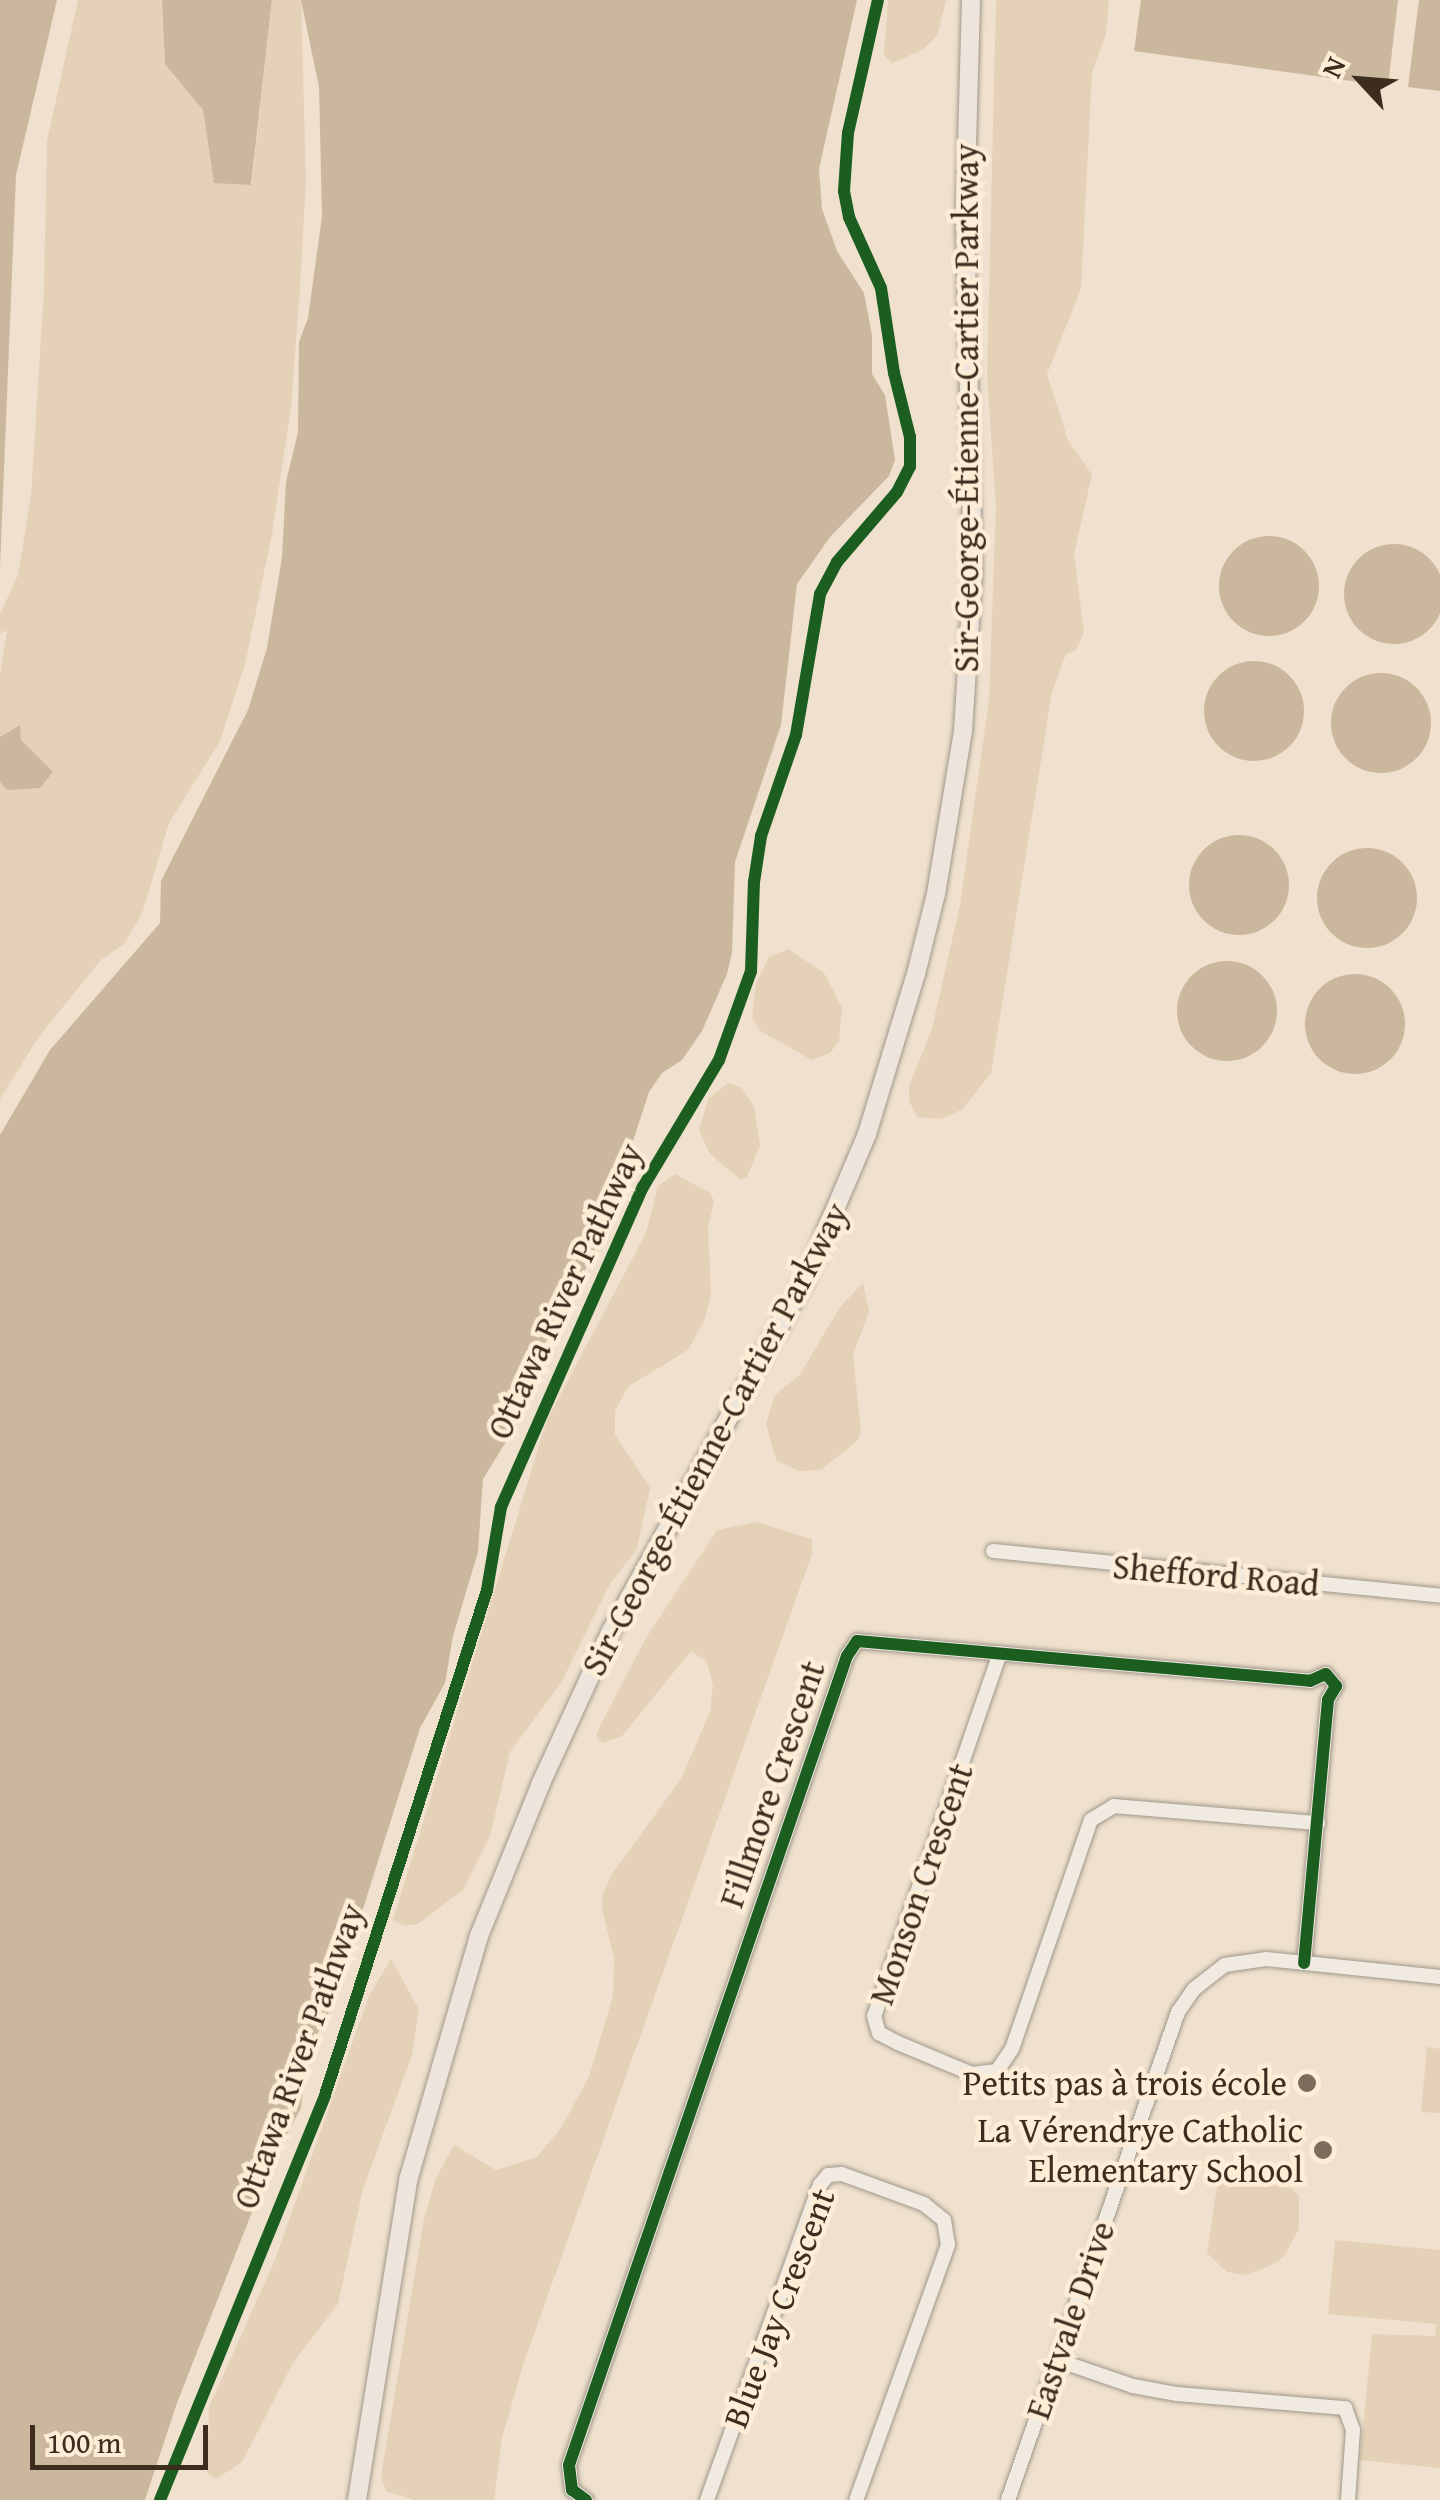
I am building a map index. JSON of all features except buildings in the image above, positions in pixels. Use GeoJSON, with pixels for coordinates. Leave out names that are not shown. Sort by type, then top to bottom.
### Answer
{"type":"FeatureCollection","features":[{"type":"Feature","properties":{"kind":"main road","name":"Sir-George-Étienne-Cartier Parkway"},"geometry":{"type":"LineString","coordinates":[[357,2500],[409,2177],[479,1936],[541,1783],[611,1631],[804,1282],[861,1150],[916,974],[936,894],[963,731],[973,570],[966,215],[971,0]]}},
{"type":"Feature","properties":{"kind":"street","name":"Shefford Road"},"geometry":{"type":"LineString","coordinates":[[993,1551],[1440,1596]]}},
{"type":"Feature","properties":{"kind":"street","name":"Fillmore Crescent"},"geometry":{"type":"LineString","coordinates":[[586,2500],[572,2490],[569,2465],[847,1656],[857,1641],[1310,1681],[1326,1674],[1336,1686],[1328,1700],[1304,1962]]}},
{"type":"Feature","properties":{"kind":"street","name":"Monson Crescent"},"geometry":{"type":"LineString","coordinates":[[1000,1653],[874,2016],[879,2033],[972,2074],[997,2071],[1012,2049],[1091,1820],[1114,1806],[1318,1823]]}},
{"type":"Feature","properties":{"kind":"street","name":"Eastvale Drive"},"geometry":{"type":"LineString","coordinates":[[1008,2500],[1178,2012],[1194,1989],[1225,1966],[1266,1959],[1440,1976]]}},
{"type":"Feature","properties":{"kind":"street","name":"Blue Jay Crescent"},"geometry":{"type":"LineString","coordinates":[[707,2500],[820,2185],[828,2175],[842,2174],[924,2204],[944,2220],[948,2245],[856,2500]]}},
{"type":"Feature","properties":{"kind":"street"},"geometry":{"type":"LineString","coordinates":[[1057,2360],[1133,2386],[1177,2394],[1346,2408],[1353,2430],[1348,2500]]}},
{"type":"Feature","properties":{"kind":"shaded area"},"geometry":{"type":"Polygon","coordinates":[[[0,0],[57,0],[16,175],[0,568],[0,0]]]}},
{"type":"Feature","properties":{"kind":"shaded area"},"geometry":{"type":"Polygon","coordinates":[[[78,0],[162,0],[165,64],[203,110],[214,182],[252,184],[272,0],[301,0],[306,181],[300,288],[291,407],[272,534],[245,664],[220,741],[169,823],[143,911],[125,943],[101,960],[40,1035],[0,1099],[0,782],[7,790],[21,740],[20,726],[0,737],[0,675],[7,630],[0,634],[0,614],[18,575],[31,496],[44,288],[47,141],[78,0]]]}},
{"type":"Feature","properties":{"kind":"shaded area"},"geometry":{"type":"Polygon","coordinates":[[[162,0],[272,0],[251,185],[214,183],[203,110],[165,64],[162,0]]]}},
{"type":"Feature","properties":{"kind":"shaded area"},"geometry":{"type":"Polygon","coordinates":[[[301,0],[857,0],[819,169],[822,209],[837,251],[864,293],[872,335],[872,374],[885,395],[895,460],[889,476],[830,537],[797,584],[781,725],[735,862],[732,953],[727,974],[702,1031],[682,1060],[662,1073],[649,1092],[634,1138],[632,1168],[573,1296],[553,1322],[517,1424],[483,1479],[478,1552],[453,1636],[445,1683],[420,1728],[332,2007],[308,2051],[301,2108],[270,2166],[177,2403],[145,2500],[0,2500],[0,1135],[50,1050],[160,923],[161,881],[248,710],[267,648],[282,557],[286,482],[298,432],[299,342],[308,318],[322,216],[319,87],[301,0]]]}},
{"type":"Feature","properties":{"kind":"shaded area"},"geometry":{"type":"Polygon","coordinates":[[[888,0],[946,0],[937,36],[922,50],[892,63],[884,55],[888,0]]]}},
{"type":"Feature","properties":{"kind":"shaded area"},"geometry":{"type":"Polygon","coordinates":[[[996,0],[1109,0],[1106,34],[1092,72],[1081,289],[1047,374],[1068,440],[1092,475],[1074,554],[1084,632],[1076,650],[1066,654],[1052,692],[991,1073],[963,1109],[941,1119],[917,1117],[909,1101],[909,1086],[932,1029],[960,905],[989,700],[996,506],[987,377],[996,0]]]}},
{"type":"Feature","properties":{"kind":"shaded area"},"geometry":{"type":"Polygon","coordinates":[[[1141,0],[1398,0],[1388,86],[1134,51],[1141,0]]]}},
{"type":"Feature","properties":{"kind":"shaded area"},"geometry":{"type":"Polygon","coordinates":[[[1419,0],[1440,0],[1440,91],[1408,87],[1419,0]]]}},
{"type":"Feature","properties":{"kind":"shaded area"},"geometry":{"type":"Polygon","coordinates":[[[1269,536],[1297,544],[1311,558],[1319,586],[1311,614],[1297,628],[1269,636],[1241,628],[1227,614],[1219,586],[1227,558],[1241,544],[1269,536]]]}},
{"type":"Feature","properties":{"kind":"shaded area"},"geometry":{"type":"Polygon","coordinates":[[[1394,544],[1413,548],[1429,559],[1440,575],[1444,594],[1440,613],[1429,629],[1413,640],[1394,644],[1375,640],[1359,629],[1348,613],[1344,594],[1348,575],[1359,559],[1375,548],[1394,544]]]}},
{"type":"Feature","properties":{"kind":"shaded area"},"geometry":{"type":"Polygon","coordinates":[[[1254,661],[1282,669],[1296,683],[1304,711],[1296,739],[1282,753],[1254,761],[1226,753],[1212,739],[1204,711],[1212,683],[1226,669],[1254,661]]]}},
{"type":"Feature","properties":{"kind":"shaded area"},"geometry":{"type":"Polygon","coordinates":[[[1381,673],[1409,681],[1423,695],[1431,723],[1423,751],[1409,765],[1381,773],[1353,765],[1339,751],[1331,723],[1339,695],[1353,681],[1381,673]]]}},
{"type":"Feature","properties":{"kind":"shaded area"},"geometry":{"type":"Polygon","coordinates":[[[20,725],[21,740],[53,772],[40,788],[7,790],[0,782],[0,737],[20,725]]]}},
{"type":"Feature","properties":{"kind":"shaded area"},"geometry":{"type":"Polygon","coordinates":[[[1239,835],[1267,843],[1281,857],[1289,885],[1281,913],[1267,927],[1239,935],[1211,927],[1197,913],[1189,885],[1197,857],[1211,843],[1239,835]]]}},
{"type":"Feature","properties":{"kind":"shaded area"},"geometry":{"type":"Polygon","coordinates":[[[1367,848],[1395,856],[1409,870],[1417,898],[1409,926],[1395,940],[1367,948],[1339,940],[1325,926],[1317,898],[1325,870],[1339,856],[1367,848]]]}},
{"type":"Feature","properties":{"kind":"shaded area"},"geometry":{"type":"Polygon","coordinates":[[[788,949],[824,973],[842,1008],[839,1041],[830,1053],[812,1060],[760,1031],[752,1017],[756,984],[769,957],[788,949]]]}},
{"type":"Feature","properties":{"kind":"shaded area"},"geometry":{"type":"Polygon","coordinates":[[[1227,961],[1255,969],[1269,983],[1277,1011],[1269,1039],[1255,1053],[1227,1061],[1199,1053],[1185,1039],[1177,1011],[1185,983],[1199,969],[1227,961]]]}},
{"type":"Feature","properties":{"kind":"shaded area"},"geometry":{"type":"Polygon","coordinates":[[[1355,974],[1383,982],[1397,996],[1405,1024],[1397,1052],[1383,1066],[1355,1074],[1327,1066],[1313,1052],[1305,1024],[1313,996],[1327,982],[1355,974]]]}},
{"type":"Feature","properties":{"kind":"shaded area"},"geometry":{"type":"Polygon","coordinates":[[[728,1083],[742,1088],[754,1107],[760,1145],[747,1177],[741,1180],[710,1154],[699,1131],[708,1099],[728,1083]]]}},
{"type":"Feature","properties":{"kind":"shaded area"},"geometry":{"type":"Polygon","coordinates":[[[675,1174],[710,1193],[714,1201],[708,1228],[711,1293],[705,1319],[688,1350],[629,1386],[615,1410],[615,1435],[650,1488],[637,1549],[610,1584],[561,1683],[510,1752],[490,1836],[463,1890],[418,1924],[404,1926],[393,1920],[547,1420],[646,1233],[658,1186],[675,1174]]]}},
{"type":"Feature","properties":{"kind":"shaded area"},"geometry":{"type":"Polygon","coordinates":[[[863,1283],[869,1311],[853,1355],[861,1432],[857,1441],[821,1470],[798,1471],[776,1460],[766,1424],[775,1395],[799,1376],[840,1307],[863,1283]]]}},
{"type":"Feature","properties":{"kind":"shaded area"},"geometry":{"type":"Polygon","coordinates":[[[756,1522],[812,1539],[812,1554],[523,2365],[502,2438],[494,2500],[415,2500],[386,2491],[381,2476],[424,2219],[436,2178],[454,2145],[496,2170],[537,2157],[561,2128],[589,2077],[613,1996],[614,1958],[602,1909],[603,1893],[612,1874],[681,1779],[710,1712],[713,1686],[707,1662],[691,1651],[622,1736],[602,1743],[596,1736],[599,1728],[646,1638],[717,1530],[756,1522]]]}},
{"type":"Feature","properties":{"kind":"shaded area"},"geometry":{"type":"Polygon","coordinates":[[[391,1959],[419,2010],[412,2055],[363,2189],[338,2304],[293,2363],[242,2462],[216,2479],[207,2473],[209,2407],[274,2262],[369,1996],[391,1959]]]}},
{"type":"Feature","properties":{"kind":"shaded area"},"geometry":{"type":"Polygon","coordinates":[[[1427,2047],[1440,2049],[1440,2113],[1421,2112],[1427,2047]]]}},
{"type":"Feature","properties":{"kind":"shaded area"},"geometry":{"type":"Polygon","coordinates":[[[1227,2179],[1291,2188],[1299,2196],[1299,2229],[1283,2258],[1243,2275],[1227,2272],[1207,2253],[1217,2186],[1227,2179]]]}},
{"type":"Feature","properties":{"kind":"shaded area"},"geometry":{"type":"Polygon","coordinates":[[[1335,2240],[1440,2250],[1440,2468],[1360,2460],[1372,2334],[1435,2336],[1436,2324],[1328,2314],[1335,2240]]]}},
{"type":"Feature","properties":{"kind":"cycle path","name":"Ottawa River Pathway"},"geometry":{"type":"LineString","coordinates":[[160,2500],[325,2095],[487,1590],[501,1507],[643,1187],[719,1060],[751,971],[754,882],[761,836],[796,735],[820,594],[837,562],[897,492],[910,467],[910,437],[894,373],[881,288],[849,217],[844,191],[848,133],[878,0]]}},
{"type":"Feature","properties":{"kind":"cycle path"},"geometry":{"type":"LineString","coordinates":[[586,2500],[572,2490],[569,2465],[847,1656],[857,1641],[1310,1681],[1326,1674],[1336,1686],[1328,1700],[1304,1963]]}},
{"type":"Feature","properties":{"kind":"place","name":"Petits pas à trois école"},"geometry":{"type":"Point","coordinates":[1307,2083]}},
{"type":"Feature","properties":{"kind":"place","name":"La Vérendrye Catholic Elementary School"},"geometry":{"type":"Point","coordinates":[1323,2150]}}]}
